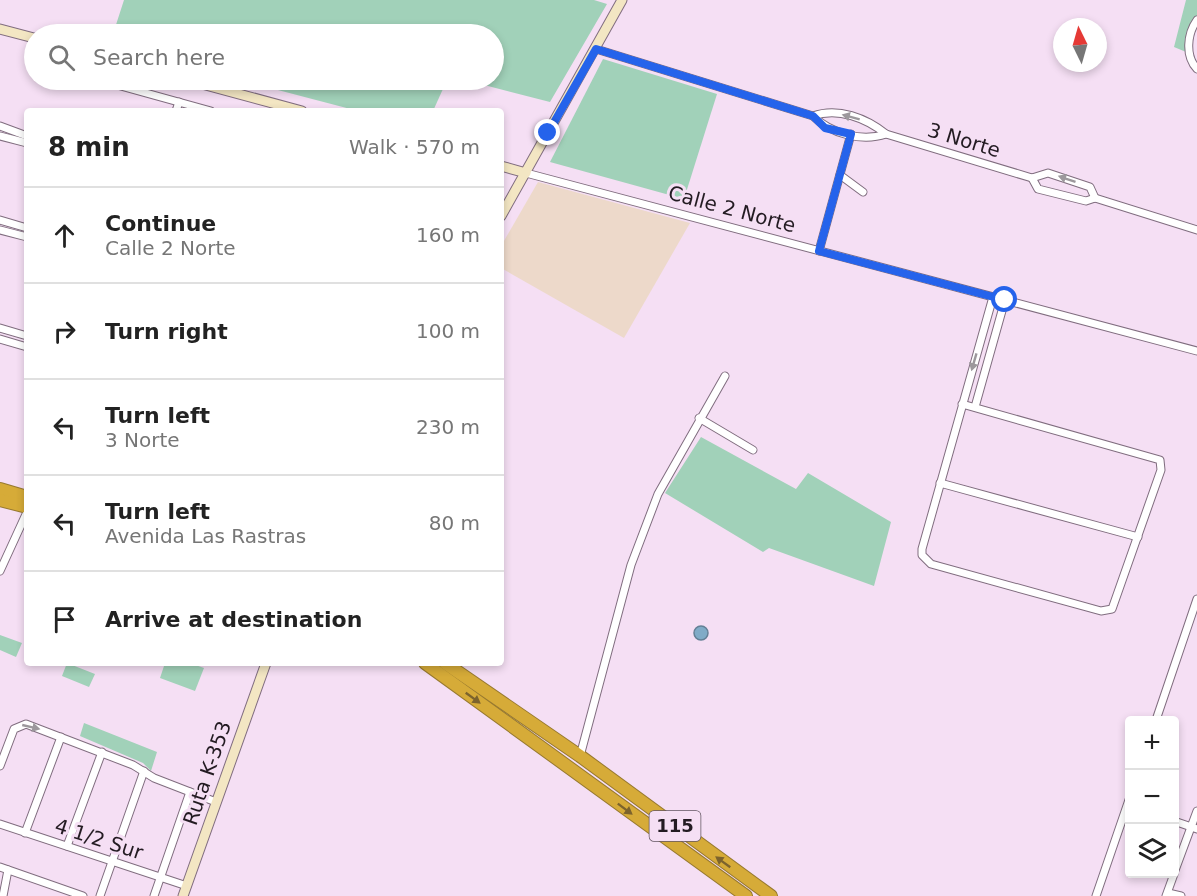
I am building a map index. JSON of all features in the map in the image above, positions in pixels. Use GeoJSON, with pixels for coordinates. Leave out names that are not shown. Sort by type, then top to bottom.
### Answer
{"type":"FeatureCollection","features":[{"type":"Feature","properties":{"kind":"highway"},"geometry":{"type":"LineString","coordinates":[[0,489],[24,496]]}},
{"type":"Feature","properties":{"kind":"highway"},"geometry":{"type":"LineString","coordinates":[[0,500],[24,506]]}},
{"type":"Feature","properties":{"kind":"highway","name":"115"},"geometry":{"type":"LineString","coordinates":[[429,666],[746,896]]}},
{"type":"Feature","properties":{"kind":"highway","name":"115"},"geometry":{"type":"LineString","coordinates":[[449,666],[579,756],[771,896]]}},
{"type":"Feature","properties":{"kind":"highway"},"geometry":{"type":"LineString","coordinates":[[579,756],[579,774]]}},
{"type":"Feature","properties":{"kind":"street"},"geometry":{"type":"LineString","coordinates":[[504,211],[622,0]]}},
{"type":"Feature","properties":{"kind":"street"},"geometry":{"type":"LineString","coordinates":[[1197,20],[1190,36],[1189,51],[1197,69]]}},
{"type":"Feature","properties":{"kind":"street"},"geometry":{"type":"LineString","coordinates":[[0,29],[24,35]]}},
{"type":"Feature","properties":{"kind":"street","name":"3 Norte"},"geometry":{"type":"LineString","coordinates":[[596,49],[813,116],[825,128],[871,140],[886,134]]}},
{"type":"Feature","properties":{"kind":"street"},"geometry":{"type":"LineString","coordinates":[[136,90],[179,102],[186,108]]}},
{"type":"Feature","properties":{"kind":"street"},"geometry":{"type":"LineString","coordinates":[[224,90],[291,108]]}},
{"type":"Feature","properties":{"kind":"street"},"geometry":{"type":"LineString","coordinates":[[177,108],[179,102]]}},
{"type":"Feature","properties":{"kind":"street","name":"3 Norte"},"geometry":{"type":"LineString","coordinates":[[813,116],[828,111],[871,122],[886,134],[1032,178],[1048,173],[1090,187],[1095,198]]}},
{"type":"Feature","properties":{"kind":"street"},"geometry":{"type":"LineString","coordinates":[[0,126],[24,135]]}},
{"type":"Feature","properties":{"kind":"street"},"geometry":{"type":"LineString","coordinates":[[819,251],[851,134]]}},
{"type":"Feature","properties":{"kind":"street"},"geometry":{"type":"LineString","coordinates":[[0,136],[24,142]]}},
{"type":"Feature","properties":{"kind":"street","name":"Calle 2 Norte"},"geometry":{"type":"LineString","coordinates":[[504,167],[1197,351]]}},
{"type":"Feature","properties":{"kind":"street"},"geometry":{"type":"LineString","coordinates":[[840,175],[863,192]]}},
{"type":"Feature","properties":{"kind":"street","name":"3 Norte"},"geometry":{"type":"LineString","coordinates":[[1032,178],[1038,189],[1086,201],[1095,198],[1197,230]]}},
{"type":"Feature","properties":{"kind":"street"},"geometry":{"type":"LineString","coordinates":[[0,220],[24,227]]}},
{"type":"Feature","properties":{"kind":"street"},"geometry":{"type":"LineString","coordinates":[[0,230],[24,236]]}},
{"type":"Feature","properties":{"kind":"street"},"geometry":{"type":"LineString","coordinates":[[962,404],[1157,458],[1162,467],[1116,605],[1110,611],[1101,611],[925,561],[922,549],[962,404],[993,297]]}},
{"type":"Feature","properties":{"kind":"street"},"geometry":{"type":"LineString","coordinates":[[975,407],[1005,300]]}},
{"type":"Feature","properties":{"kind":"street"},"geometry":{"type":"LineString","coordinates":[[0,328],[24,335]]}},
{"type":"Feature","properties":{"kind":"street"},"geometry":{"type":"LineString","coordinates":[[0,339],[24,346]]}},
{"type":"Feature","properties":{"kind":"street"},"geometry":{"type":"LineString","coordinates":[[579,756],[631,566],[658,494],[699,418],[725,376]]}},
{"type":"Feature","properties":{"kind":"street"},"geometry":{"type":"LineString","coordinates":[[699,418],[753,450]]}},
{"type":"Feature","properties":{"kind":"street"},"geometry":{"type":"LineString","coordinates":[[940,483],[1138,537]]}},
{"type":"Feature","properties":{"kind":"street"},"geometry":{"type":"LineString","coordinates":[[0,571],[24,519]]}},
{"type":"Feature","properties":{"kind":"street"},"geometry":{"type":"LineString","coordinates":[[1157,716],[1197,599]]}},
{"type":"Feature","properties":{"kind":"street","name":"Ruta K-353"},"geometry":{"type":"LineString","coordinates":[[183,896],[265,666]]}},
{"type":"Feature","properties":{"kind":"street"},"geometry":{"type":"LineString","coordinates":[[0,766],[12,732],[19,725],[30,724],[216,802]]}},
{"type":"Feature","properties":{"kind":"street"},"geometry":{"type":"LineString","coordinates":[[25,833],[61,737]]}},
{"type":"Feature","properties":{"kind":"street"},"geometry":{"type":"LineString","coordinates":[[68,846],[102,753]]}},
{"type":"Feature","properties":{"kind":"street"},"geometry":{"type":"LineString","coordinates":[[100,896],[144,771]]}},
{"type":"Feature","properties":{"kind":"street"},"geometry":{"type":"LineString","coordinates":[[154,896],[190,792]]}},
{"type":"Feature","properties":{"kind":"street"},"geometry":{"type":"LineString","coordinates":[[1179,862],[1194,828],[1197,811]]}},
{"type":"Feature","properties":{"kind":"street"},"geometry":{"type":"LineString","coordinates":[[1096,896],[1125,813]]}},
{"type":"Feature","properties":{"kind":"street"},"geometry":{"type":"LineString","coordinates":[[1179,823],[1194,828]]}},
{"type":"Feature","properties":{"kind":"street","name":"4 1/2 Sur"},"geometry":{"type":"LineString","coordinates":[[0,824],[187,886]]}},
{"type":"Feature","properties":{"kind":"street"},"geometry":{"type":"LineString","coordinates":[[0,867],[83,896]]}},
{"type":"Feature","properties":{"kind":"street"},"geometry":{"type":"LineString","coordinates":[[3,896],[8,870]]}},
{"type":"Feature","properties":{"kind":"street"},"geometry":{"type":"LineString","coordinates":[[1172,878],[1167,894],[1181,896]]}},
{"type":"Feature","properties":{"kind":"shaded area"},"geometry":{"type":"Polygon","coordinates":[[[538,182],[690,223],[624,338],[504,270],[504,241],[538,182]]]}},
{"type":"Feature","properties":{"kind":"green space"},"geometry":{"type":"Polygon","coordinates":[[[124,0],[594,0],[607,4],[550,102],[504,90],[504,24],[116,24],[124,0]]]}},
{"type":"Feature","properties":{"kind":"green space"},"geometry":{"type":"Polygon","coordinates":[[[1186,0],[1197,0],[1197,16],[1193,20],[1186,52],[1174,47],[1186,0]]]}},
{"type":"Feature","properties":{"kind":"green space"},"geometry":{"type":"Polygon","coordinates":[[[603,59],[717,94],[684,199],[550,162],[603,59]]]}},
{"type":"Feature","properties":{"kind":"green space"},"geometry":{"type":"Polygon","coordinates":[[[278,90],[442,90],[434,108],[347,108],[278,90]]]}},
{"type":"Feature","properties":{"kind":"green space"},"geometry":{"type":"Polygon","coordinates":[[[701,437],[796,489],[808,473],[891,522],[874,586],[769,548],[763,552],[665,493],[701,437]]]}},
{"type":"Feature","properties":{"kind":"green space"},"geometry":{"type":"Polygon","coordinates":[[[0,635],[22,643],[16,657],[0,650],[0,635]]]}},
{"type":"Feature","properties":{"kind":"green space"},"geometry":{"type":"Polygon","coordinates":[[[66,666],[75,666],[95,674],[89,687],[62,676],[66,666]]]}},
{"type":"Feature","properties":{"kind":"green space"},"geometry":{"type":"Polygon","coordinates":[[[164,666],[204,668],[195,691],[160,678],[164,666]]]}},
{"type":"Feature","properties":{"kind":"green space"},"geometry":{"type":"Polygon","coordinates":[[[84,723],[157,752],[151,771],[143,763],[80,736],[84,723]]]}},
{"type":"Feature","properties":{"kind":"water"},"geometry":{"type":"Polygon","coordinates":[[[701,626],[706,628],[708,633],[706,638],[701,640],[696,638],[694,633],[696,628],[701,626]]]}},
{"type":"Feature","properties":{"kind":"route"},"geometry":{"type":"LineString","coordinates":[[548,133],[596,49],[813,116],[825,128],[851,134],[819,251],[1005,300]]}}]}
